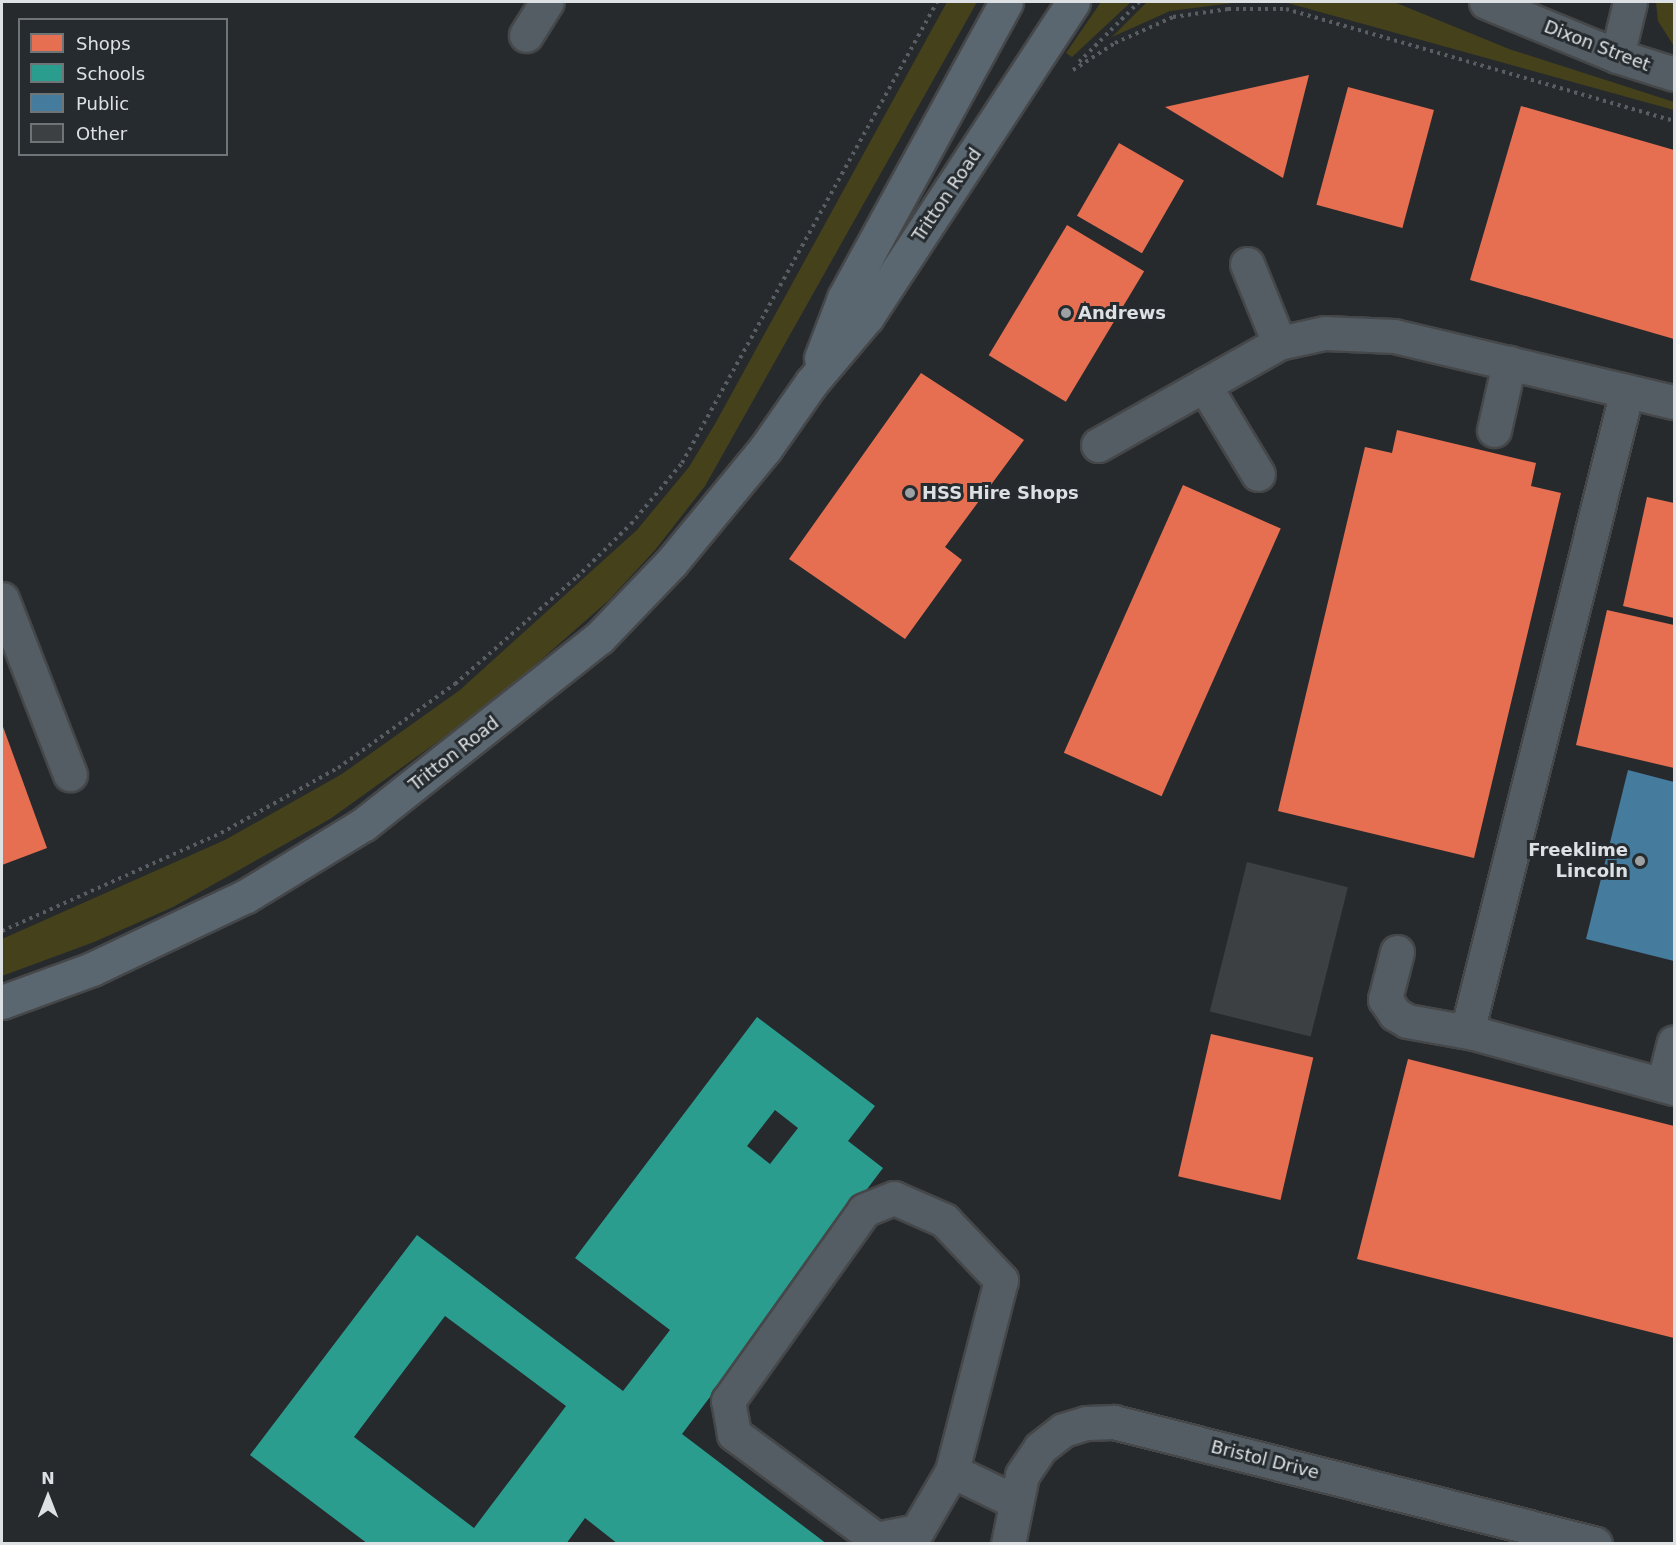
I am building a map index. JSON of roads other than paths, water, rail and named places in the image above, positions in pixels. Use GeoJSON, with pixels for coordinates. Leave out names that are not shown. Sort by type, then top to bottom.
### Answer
{"type":"FeatureCollection","features":[{"type":"Feature","properties":{"kind":"main road","name":"Tritton Road"},"geometry":{"type":"LineString","coordinates":[[812,382],[844,298],[1006,2]]}},
{"type":"Feature","properties":{"kind":"main road","name":"Tritton Road"},"geometry":{"type":"LineString","coordinates":[[2,1002],[92,969],[246,896],[364,824],[599,638],[671,563],[765,449],[812,382],[867,317],[1073,2]]}},
{"type":"Feature","properties":{"kind":"street"},"geometry":{"type":"LineString","coordinates":[[526,35],[547,2]]}},
{"type":"Feature","properties":{"kind":"street","name":"Dixon Street"},"geometry":{"type":"LineString","coordinates":[[1485,2],[1617,56],[1674,74]]}},
{"type":"Feature","properties":{"kind":"street"},"geometry":{"type":"LineString","coordinates":[[1617,56],[1630,2]]}},
{"type":"Feature","properties":{"kind":"street"},"geometry":{"type":"LineString","coordinates":[[1247,264],[1279,344]]}},
{"type":"Feature","properties":{"kind":"street"},"geometry":{"type":"LineString","coordinates":[[1098,445],[1279,344],[1325,333],[1394,336],[1674,402]]}},
{"type":"Feature","properties":{"kind":"street"},"geometry":{"type":"LineString","coordinates":[[1494,430],[1509,363]]}},
{"type":"Feature","properties":{"kind":"street"},"geometry":{"type":"LineString","coordinates":[[1204,385],[1258,474]]}},
{"type":"Feature","properties":{"kind":"street"},"geometry":{"type":"LineString","coordinates":[[1474,1033],[1470,1020],[1627,391]]}},
{"type":"Feature","properties":{"kind":"street"},"geometry":{"type":"LineString","coordinates":[[2,599],[70,774]]}},
{"type":"Feature","properties":{"kind":"street"},"geometry":{"type":"LineString","coordinates":[[1397,952],[1385,999],[1395,1014],[1407,1021],[1474,1033],[1669,1086],[1674,1042]]}},
{"type":"Feature","properties":{"kind":"street"},"geometry":{"type":"LineString","coordinates":[[894,1198],[944,1220],[1001,1280],[952,1471],[917,1531],[876,1539],[734,1434],[728,1401],[864,1210],[894,1198]]}},
{"type":"Feature","properties":{"kind":"street","name":"Bristol Drive"},"geometry":{"type":"LineString","coordinates":[[1008,1544],[1022,1475],[1040,1448],[1063,1430],[1086,1423],[1114,1422],[1595,1544]]}},
{"type":"Feature","properties":{"kind":"street"},"geometry":{"type":"LineString","coordinates":[[952,1471],[1016,1502]]}},
{"type":"Feature","properties":{"kind":"place","name":"Andrews"},"geometry":{"type":"Point","coordinates":[1066,313]}},
{"type":"Feature","properties":{"kind":"place","name":"HSS Hire Shops"},"geometry":{"type":"Point","coordinates":[910,493]}},
{"type":"Feature","properties":{"kind":"place","name":"Freeklime Lincoln"},"geometry":{"type":"Point","coordinates":[1640,861]}}]}
